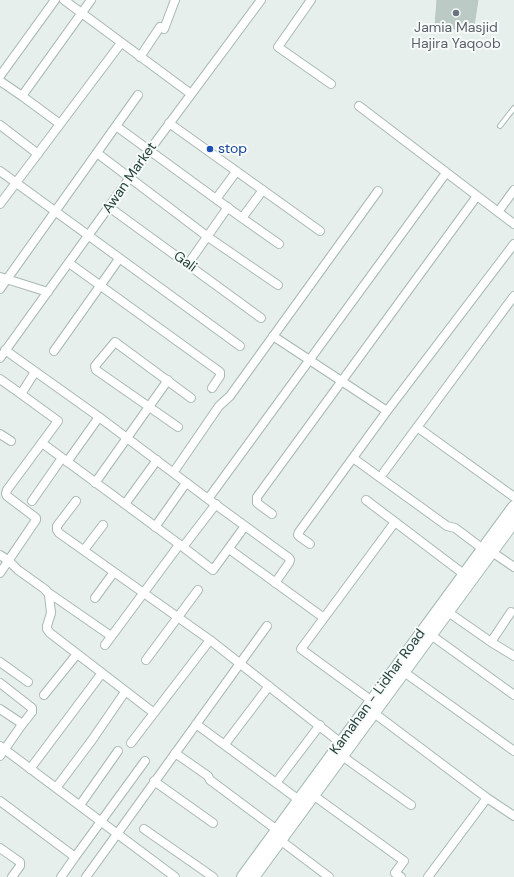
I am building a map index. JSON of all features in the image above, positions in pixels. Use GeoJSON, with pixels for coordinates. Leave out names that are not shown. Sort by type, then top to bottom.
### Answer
{"type":"FeatureCollection","features":[{"type":"Feature","properties":{"kind":"main road","name":"Kamahan - Lidhar Road"},"geometry":{"type":"LineString","coordinates":[[253,877],[299,800],[341,743],[404,672],[448,612],[514,507]]}},
{"type":"Feature","properties":{"kind":"main road","name":"Kamahan - Lidhar Road"},"geometry":{"type":"LineString","coordinates":[[242,877],[313,795],[342,756],[372,707],[465,575],[514,522]]}},
{"type":"Feature","properties":{"kind":"street"},"geometry":{"type":"LineString","coordinates":[[0,76],[55,0]]}},
{"type":"Feature","properties":{"kind":"street"},"geometry":{"type":"LineString","coordinates":[[64,0],[191,94]]}},
{"type":"Feature","properties":{"kind":"street"},"geometry":{"type":"LineString","coordinates":[[22,96],[91,0]]}},
{"type":"Feature","properties":{"kind":"street"},"geometry":{"type":"LineString","coordinates":[[140,57],[160,26],[164,30],[175,0]]}},
{"type":"Feature","properties":{"kind":"street","name":"Awan Market"},"geometry":{"type":"LineString","coordinates":[[0,358],[169,123],[262,0]]}},
{"type":"Feature","properties":{"kind":"street"},"geometry":{"type":"LineString","coordinates":[[310,0],[278,47],[331,84]]}},
{"type":"Feature","properties":{"kind":"street"},"geometry":{"type":"LineString","coordinates":[[0,204],[121,43]]}},
{"type":"Feature","properties":{"kind":"street"},"geometry":{"type":"LineString","coordinates":[[0,81],[60,124]]}},
{"type":"Feature","properties":{"kind":"street"},"geometry":{"type":"LineString","coordinates":[[0,289],[3,278],[56,212],[138,95]]}},
{"type":"Feature","properties":{"kind":"street"},"geometry":{"type":"LineString","coordinates":[[359,106],[514,224]]}},
{"type":"Feature","properties":{"kind":"street"},"geometry":{"type":"LineString","coordinates":[[169,123],[320,232]]}},
{"type":"Feature","properties":{"kind":"street"},"geometry":{"type":"LineString","coordinates":[[0,125],[38,154]]}},
{"type":"Feature","properties":{"kind":"street"},"geometry":{"type":"LineString","coordinates":[[116,126],[279,244]]}},
{"type":"Feature","properties":{"kind":"street"},"geometry":{"type":"LineString","coordinates":[[97,153],[208,237],[278,285]]}},
{"type":"Feature","properties":{"kind":"street"},"geometry":{"type":"LineString","coordinates":[[0,172],[240,346]]}},
{"type":"Feature","properties":{"kind":"street"},"geometry":{"type":"LineString","coordinates":[[216,199],[236,172]]}},
{"type":"Feature","properties":{"kind":"street"},"geometry":{"type":"LineString","coordinates":[[208,500],[446,173]]}},
{"type":"Feature","properties":{"kind":"street"},"geometry":{"type":"LineString","coordinates":[[242,218],[263,190]]}},
{"type":"Feature","properties":{"kind":"street"},"geometry":{"type":"LineString","coordinates":[[173,472],[219,406],[230,396],[378,190]]}},
{"type":"Feature","properties":{"kind":"street"},"geometry":{"type":"LineString","coordinates":[[498,212],[514,190]]}},
{"type":"Feature","properties":{"kind":"street"},"geometry":{"type":"LineString","coordinates":[[272,514],[257,503],[257,497],[477,196]]}},
{"type":"Feature","properties":{"kind":"street","name":"Gali"},"geometry":{"type":"LineString","coordinates":[[109,207],[261,318]]}},
{"type":"Feature","properties":{"kind":"street"},"geometry":{"type":"LineString","coordinates":[[188,264],[228,207]]}},
{"type":"Feature","properties":{"kind":"street"},"geometry":{"type":"LineString","coordinates":[[310,544],[300,537],[299,532],[387,411],[514,244]]}},
{"type":"Feature","properties":{"kind":"street"},"geometry":{"type":"LineString","coordinates":[[54,351],[119,259]]}},
{"type":"Feature","properties":{"kind":"street"},"geometry":{"type":"LineString","coordinates":[[69,263],[220,372],[220,376],[212,388]]}},
{"type":"Feature","properties":{"kind":"street"},"geometry":{"type":"LineString","coordinates":[[3,278],[48,292]]}},
{"type":"Feature","properties":{"kind":"street"},"geometry":{"type":"LineString","coordinates":[[384,472],[514,296]]}},
{"type":"Feature","properties":{"kind":"street"},"geometry":{"type":"LineString","coordinates":[[273,336],[387,411]]}},
{"type":"Feature","properties":{"kind":"street"},"geometry":{"type":"LineString","coordinates":[[178,427],[96,370],[95,366],[115,342],[191,398]]}},
{"type":"Feature","properties":{"kind":"street"},"geometry":{"type":"LineString","coordinates":[[6,350],[99,417],[126,439],[157,460],[208,500],[216,504],[289,558],[290,560],[275,582]]}},
{"type":"Feature","properties":{"kind":"street"},"geometry":{"type":"LineString","coordinates":[[21,394],[35,372]]}},
{"type":"Feature","properties":{"kind":"street"},"geometry":{"type":"LineString","coordinates":[[0,379],[57,420],[7,490],[7,496],[36,518],[36,520],[0,573]]}},
{"type":"Feature","properties":{"kind":"street"},"geometry":{"type":"LineString","coordinates":[[95,483],[168,380]]}},
{"type":"Feature","properties":{"kind":"street"},"geometry":{"type":"LineString","coordinates":[[32,501],[99,417]]}},
{"type":"Feature","properties":{"kind":"street"},"geometry":{"type":"LineString","coordinates":[[417,427],[514,498]]}},
{"type":"Feature","properties":{"kind":"street"},"geometry":{"type":"LineString","coordinates":[[0,434],[11,441]]}},
{"type":"Feature","properties":{"kind":"street"},"geometry":{"type":"LineString","coordinates":[[42,443],[181,546],[211,573],[245,526]]}},
{"type":"Feature","properties":{"kind":"street"},"geometry":{"type":"LineString","coordinates":[[353,458],[447,526],[454,528],[514,567]]}},
{"type":"Feature","properties":{"kind":"street"},"geometry":{"type":"LineString","coordinates":[[125,504],[157,460]]}},
{"type":"Feature","properties":{"kind":"street"},"geometry":{"type":"LineString","coordinates":[[155,527],[186,483]]}},
{"type":"Feature","properties":{"kind":"street"},"geometry":{"type":"LineString","coordinates":[[366,500],[465,575]]}},
{"type":"Feature","properties":{"kind":"street"},"geometry":{"type":"LineString","coordinates":[[76,501],[57,526],[59,533],[210,640],[341,743]]}},
{"type":"Feature","properties":{"kind":"street"},"geometry":{"type":"LineString","coordinates":[[104,645],[181,546],[216,504]]}},
{"type":"Feature","properties":{"kind":"street"},"geometry":{"type":"LineString","coordinates":[[395,522],[301,649],[487,798],[514,816]]}},
{"type":"Feature","properties":{"kind":"street"},"geometry":{"type":"LineString","coordinates":[[84,550],[103,525]]}},
{"type":"Feature","properties":{"kind":"street"},"geometry":{"type":"LineString","coordinates":[[229,549],[324,618]]}},
{"type":"Feature","properties":{"kind":"street"},"geometry":{"type":"LineString","coordinates":[[0,555],[18,570],[111,636]]}},
{"type":"Feature","properties":{"kind":"street"},"geometry":{"type":"LineString","coordinates":[[95,598],[114,572]]}},
{"type":"Feature","properties":{"kind":"street"},"geometry":{"type":"LineString","coordinates":[[46,590],[49,595],[51,613],[47,629],[50,633],[154,713]]}},
{"type":"Feature","properties":{"kind":"street"},"geometry":{"type":"LineString","coordinates":[[146,660],[198,590]]}},
{"type":"Feature","properties":{"kind":"street"},"geometry":{"type":"LineString","coordinates":[[448,612],[490,642],[514,656]]}},
{"type":"Feature","properties":{"kind":"street"},"geometry":{"type":"LineString","coordinates":[[490,642],[511,612]]}},
{"type":"Feature","properties":{"kind":"street"},"geometry":{"type":"LineString","coordinates":[[86,877],[267,626]]}},
{"type":"Feature","properties":{"kind":"street"},"geometry":{"type":"LineString","coordinates":[[431,635],[514,695]]}},
{"type":"Feature","properties":{"kind":"street"},"geometry":{"type":"LineString","coordinates":[[131,743],[210,640]]}},
{"type":"Feature","properties":{"kind":"street"},"geometry":{"type":"LineString","coordinates":[[44,695],[77,654]]}},
{"type":"Feature","properties":{"kind":"street"},"geometry":{"type":"LineString","coordinates":[[0,662],[28,682]]}},
{"type":"Feature","properties":{"kind":"street"},"geometry":{"type":"LineString","coordinates":[[404,672],[514,752]]}},
{"type":"Feature","properties":{"kind":"street"},"geometry":{"type":"LineString","coordinates":[[30,769],[102,673]]}},
{"type":"Feature","properties":{"kind":"street"},"geometry":{"type":"LineString","coordinates":[[225,744],[270,686]]}},
{"type":"Feature","properties":{"kind":"street"},"geometry":{"type":"LineString","coordinates":[[1,687],[32,708],[32,712],[2,750],[80,805],[176,877]]}},
{"type":"Feature","properties":{"kind":"street"},"geometry":{"type":"LineString","coordinates":[[56,788],[92,740],[125,692]]}},
{"type":"Feature","properties":{"kind":"street"},"geometry":{"type":"LineString","coordinates":[[0,709],[21,723],[22,726]]}},
{"type":"Feature","properties":{"kind":"street"},"geometry":{"type":"LineString","coordinates":[[196,724],[299,800]]}},
{"type":"Feature","properties":{"kind":"street"},"geometry":{"type":"LineString","coordinates":[[276,783],[320,725]]}},
{"type":"Feature","properties":{"kind":"street"},"geometry":{"type":"LineString","coordinates":[[80,805],[118,751]]}},
{"type":"Feature","properties":{"kind":"street"},"geometry":{"type":"LineString","coordinates":[[175,753],[208,776],[210,780],[329,877]]}},
{"type":"Feature","properties":{"kind":"street"},"geometry":{"type":"LineString","coordinates":[[342,756],[411,805]]}},
{"type":"Feature","properties":{"kind":"street"},"geometry":{"type":"LineString","coordinates":[[61,877],[145,761]]}},
{"type":"Feature","properties":{"kind":"street"},"geometry":{"type":"LineString","coordinates":[[154,781],[213,823]]}},
{"type":"Feature","properties":{"kind":"street"},"geometry":{"type":"LineString","coordinates":[[313,795],[404,861],[395,873],[401,877]]}},
{"type":"Feature","properties":{"kind":"street"},"geometry":{"type":"LineString","coordinates":[[428,877],[487,798]]}},
{"type":"Feature","properties":{"kind":"street"},"geometry":{"type":"LineString","coordinates":[[0,801],[75,857]]}},
{"type":"Feature","properties":{"kind":"street"},"geometry":{"type":"LineString","coordinates":[[144,829],[213,877]]}},
{"type":"Feature","properties":{"kind":"street"},"geometry":{"type":"LineString","coordinates":[[0,848],[20,862],[20,866],[12,877]]}},
{"type":"Feature","properties":{"kind":"lane"},"geometry":{"type":"LineString","coordinates":[[500,126],[514,108]]}},
{"type":"Feature","properties":{"kind":"building","name":"Jamia Masjid Hajira Yaqoob"},"geometry":{"type":"Polygon","coordinates":[[[437,0],[478,0],[473,32],[435,26],[437,0]]]}},
{"type":"Feature","properties":{"kind":"place","name":"Jamia Masjid Hajira Yaqoob"},"geometry":{"type":"Point","coordinates":[456,13]}},
{"type":"Feature","properties":{"kind":"place","name":"stop"},"geometry":{"type":"Point","coordinates":[210,149]}}]}
